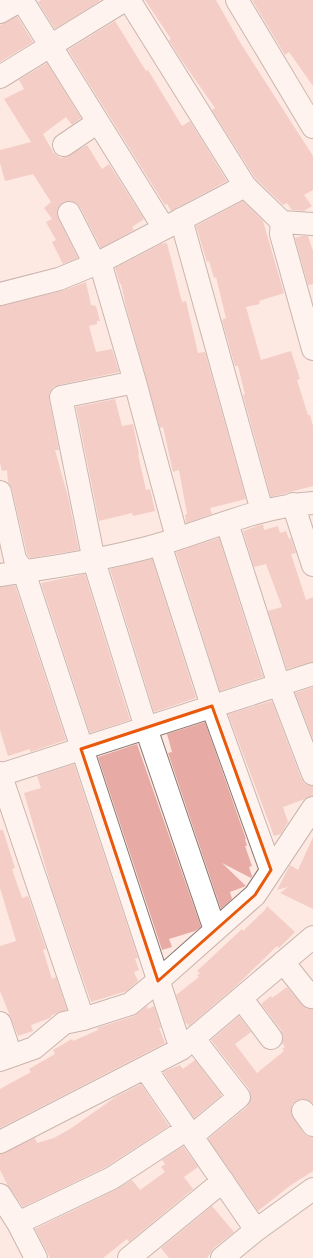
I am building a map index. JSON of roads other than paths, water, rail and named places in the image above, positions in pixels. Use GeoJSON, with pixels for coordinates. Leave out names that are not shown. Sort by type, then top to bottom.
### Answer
{"type":"FeatureCollection","features":[{"type":"Feature","properties":{"kind":"street"},"geometry":{"type":"LineString","coordinates":[[0,12],[21,0],[98,122],[173,224],[262,511]]}},
{"type":"Feature","properties":{"kind":"street"},"geometry":{"type":"LineString","coordinates":[[0,77],[125,0]]}},
{"type":"Feature","properties":{"kind":"street"},"geometry":{"type":"LineString","coordinates":[[128,0],[245,186],[282,222],[313,224]]}},
{"type":"Feature","properties":{"kind":"street"},"geometry":{"type":"LineString","coordinates":[[237,0],[313,127]]}},
{"type":"Feature","properties":{"kind":"street"},"geometry":{"type":"LineString","coordinates":[[64,145],[98,122]]}},
{"type":"Feature","properties":{"kind":"street"},"geometry":{"type":"LineString","coordinates":[[0,294],[59,279],[98,263],[245,186]]}},
{"type":"Feature","properties":{"kind":"street"},"geometry":{"type":"LineString","coordinates":[[69,213],[98,263],[135,382],[169,541],[212,706],[271,870]]}},
{"type":"Feature","properties":{"kind":"street"},"geometry":{"type":"LineString","coordinates":[[282,222],[281,234],[313,349]]}},
{"type":"Feature","properties":{"kind":"street"},"geometry":{"type":"LineString","coordinates":[[135,382],[61,397],[94,561],[146,728],[215,930]]}},
{"type":"Feature","properties":{"kind":"street"},"geometry":{"type":"LineString","coordinates":[[0,492],[15,559],[24,572],[158,981],[187,1044],[239,1097],[189,1132],[112,1178],[18,1223]]}},
{"type":"Feature","properties":{"kind":"street"},"geometry":{"type":"LineString","coordinates":[[0,575],[94,561],[169,541],[262,511],[303,504],[313,565]]}},
{"type":"Feature","properties":{"kind":"street"},"geometry":{"type":"LineString","coordinates":[[227,522],[279,685],[313,774]]}},
{"type":"Feature","properties":{"kind":"street"},"geometry":{"type":"LineString","coordinates":[[83,1019],[0,774],[313,674]]}},
{"type":"Feature","properties":{"kind":"street"},"geometry":{"type":"LineString","coordinates":[[0,1023],[6,1058],[34,1048],[64,1023],[83,1019],[130,1004],[255,895],[313,808]]}},
{"type":"Feature","properties":{"kind":"street"},"geometry":{"type":"LineString","coordinates":[[0,1142],[145,1068],[187,1044],[313,937]]}},
{"type":"Feature","properties":{"kind":"street"},"geometry":{"type":"LineString","coordinates":[[283,962],[311,998]]}},
{"type":"Feature","properties":{"kind":"street"},"geometry":{"type":"LineString","coordinates":[[241,998],[271,1038]]}},
{"type":"Feature","properties":{"kind":"street"},"geometry":{"type":"LineString","coordinates":[[145,1068],[256,1230]]}},
{"type":"Feature","properties":{"kind":"street"},"geometry":{"type":"LineString","coordinates":[[129,1258],[223,1181]]}},
{"type":"Feature","properties":{"kind":"street"},"geometry":{"type":"LineString","coordinates":[[222,1258],[256,1230],[313,1189]]}},
{"type":"Feature","properties":{"kind":"street"},"geometry":{"type":"LineString","coordinates":[[0,1195],[18,1223],[36,1258]]}}]}
